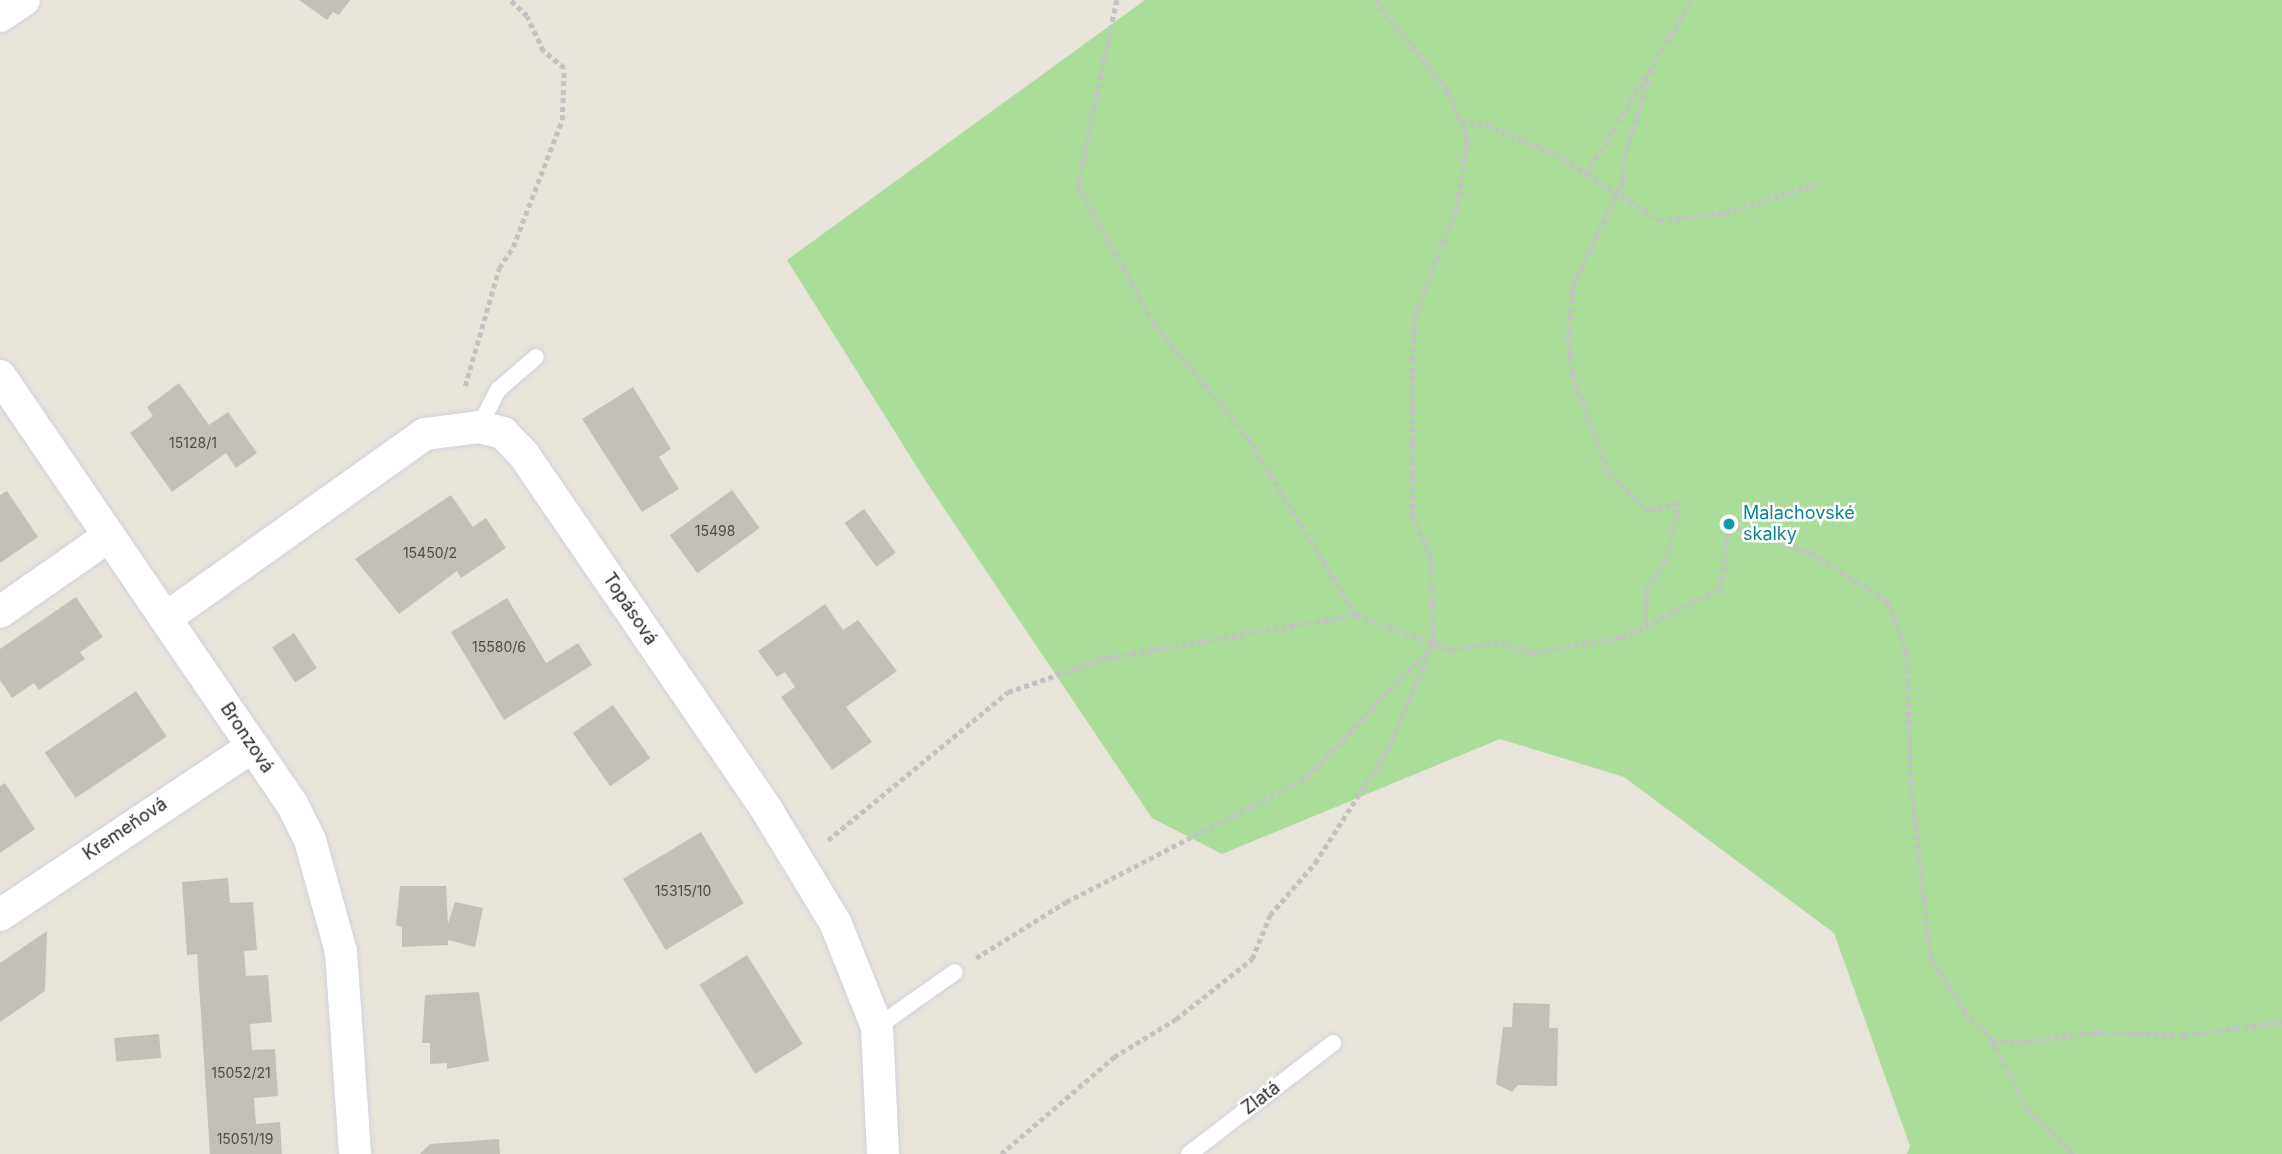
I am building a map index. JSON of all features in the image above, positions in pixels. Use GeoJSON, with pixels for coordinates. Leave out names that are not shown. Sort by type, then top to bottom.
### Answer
{"type":"FeatureCollection","features":[{"type":"Feature","properties":{"kind":"street"},"geometry":{"type":"LineString","coordinates":[[0,16],[24,0]]}},
{"type":"Feature","properties":{"kind":"street","name":"Bronzová"},"geometry":{"type":"LineString","coordinates":[[0,376],[253,746],[310,840],[333,914],[345,995],[355,1154]]}},
{"type":"Feature","properties":{"kind":"street"},"geometry":{"type":"LineString","coordinates":[[166,618],[425,434],[466,427]]}},
{"type":"Feature","properties":{"kind":"street","name":"Topásová"},"geometry":{"type":"LineString","coordinates":[[466,427],[503,433],[524,454],[801,862],[835,922],[877,1027],[883,1154]]}},
{"type":"Feature","properties":{"kind":"street"},"geometry":{"type":"LineString","coordinates":[[0,612],[109,536]]}},
{"type":"Feature","properties":{"kind":"street","name":"Kremeňová"},"geometry":{"type":"LineString","coordinates":[[0,915],[253,746]]}},
{"type":"Feature","properties":{"kind":"lane"},"geometry":{"type":"LineString","coordinates":[[466,427],[498,390],[536,357]]}},
{"type":"Feature","properties":{"kind":"lane"},"geometry":{"type":"LineString","coordinates":[[877,1027],[955,972]]}},
{"type":"Feature","properties":{"kind":"lane","name":"Zlatá"},"geometry":{"type":"LineString","coordinates":[[1189,1154],[1334,1043]]}},
{"type":"Feature","properties":{"kind":"path"},"geometry":{"type":"LineString","coordinates":[[466,427],[499,268],[513,247],[562,120],[564,68],[543,51],[527,16],[510,0]]}},
{"type":"Feature","properties":{"kind":"path"},"geometry":{"type":"LineString","coordinates":[[1117,0],[1078,185],[1155,325],[1248,438],[1356,615]]}},
{"type":"Feature","properties":{"kind":"path"},"geometry":{"type":"LineString","coordinates":[[1000,1154],[1114,1057],[1176,1019],[1252,959],[1270,915],[1315,863],[1388,749],[1433,643],[1431,559],[1412,517],[1412,360],[1415,315],[1457,205],[1467,141],[1447,90],[1375,0]]}},
{"type":"Feature","properties":{"kind":"path"},"geometry":{"type":"LineString","coordinates":[[1586,174],[1692,0]]}},
{"type":"Feature","properties":{"kind":"path"},"geometry":{"type":"LineString","coordinates":[[1645,622],[1646,592],[1667,556],[1679,503],[1649,511],[1609,474],[1572,374],[1568,337],[1573,285],[1617,192],[1652,65]]}},
{"type":"Feature","properties":{"kind":"path"},"geometry":{"type":"LineString","coordinates":[[1461,121],[1544,149],[1659,220],[1690,219],[1818,183]]}},
{"type":"Feature","properties":{"kind":"path"},"geometry":{"type":"LineString","coordinates":[[801,862],[1008,692],[1106,658],[1356,615],[1451,650],[1501,642],[1532,653],[1622,637],[1645,622],[1720,589],[1729,524],[1812,553],[1888,602],[1907,652],[1910,784],[1931,958],[1965,1012],[1992,1040],[2027,1109],[2074,1154]]}},
{"type":"Feature","properties":{"kind":"path"},"geometry":{"type":"LineString","coordinates":[[955,972],[1066,902],[1307,778],[1433,643]]}},
{"type":"Feature","properties":{"kind":"path"},"geometry":{"type":"LineString","coordinates":[[1992,1040],[2020,1043],[2094,1032],[2184,1035],[2282,1022]]}},
{"type":"Feature","properties":{"kind":"green space"},"geometry":{"type":"Polygon","coordinates":[[[1145,0],[2282,0],[2282,1154],[1907,1154],[1910,1146],[1834,933],[1624,777],[1500,739],[1222,854],[1152,818],[927,483],[787,260],[1145,0]]]}},
{"type":"Feature","properties":{"kind":"building"},"geometry":{"type":"Polygon","coordinates":[[[299,0],[350,0],[339,15],[333,12],[327,20],[299,0]]]}},
{"type":"Feature","properties":{"kind":"building"},"geometry":{"type":"Polygon","coordinates":[[[179,383],[209,425],[228,412],[257,453],[236,468],[226,453],[172,492],[130,433],[153,416],[147,407],[179,383]]]}},
{"type":"Feature","properties":{"kind":"building"},"geometry":{"type":"Polygon","coordinates":[[[633,387],[671,449],[659,457],[679,489],[642,512],[582,419],[633,387]]]}},
{"type":"Feature","properties":{"kind":"building"},"geometry":{"type":"Polygon","coordinates":[[[732,490],[760,528],[697,573],[670,535],[732,490]]]}},
{"type":"Feature","properties":{"kind":"building"},"geometry":{"type":"Polygon","coordinates":[[[7,491],[38,537],[0,563],[0,495],[7,491]]]}},
{"type":"Feature","properties":{"kind":"building"},"geometry":{"type":"Polygon","coordinates":[[[451,495],[473,527],[486,518],[506,548],[461,578],[457,571],[399,614],[355,559],[451,495]]]}},
{"type":"Feature","properties":{"kind":"building"},"geometry":{"type":"Polygon","coordinates":[[[864,509],[896,553],[876,567],[845,523],[864,509]]]}},
{"type":"Feature","properties":{"kind":"building"},"geometry":{"type":"Polygon","coordinates":[[[76,597],[103,637],[80,652],[85,659],[39,690],[34,683],[12,698],[0,680],[0,649],[76,597]]]}},
{"type":"Feature","properties":{"kind":"building"},"geometry":{"type":"Polygon","coordinates":[[[507,598],[546,663],[578,643],[592,665],[504,720],[451,632],[507,598]]]}},
{"type":"Feature","properties":{"kind":"building"},"geometry":{"type":"Polygon","coordinates":[[[825,604],[843,630],[858,620],[897,671],[846,707],[872,742],[832,770],[781,697],[795,687],[785,672],[777,677],[758,651],[825,604]]]}},
{"type":"Feature","properties":{"kind":"building"},"geometry":{"type":"Polygon","coordinates":[[[294,633],[317,668],[295,682],[272,647],[294,633]]]}},
{"type":"Feature","properties":{"kind":"building"},"geometry":{"type":"Polygon","coordinates":[[[136,691],[167,737],[76,798],[45,753],[136,691]]]}},
{"type":"Feature","properties":{"kind":"building"},"geometry":{"type":"Polygon","coordinates":[[[613,705],[650,758],[610,786],[573,733],[613,705]]]}},
{"type":"Feature","properties":{"kind":"building"},"geometry":{"type":"Polygon","coordinates":[[[5,783],[35,829],[0,853],[0,786],[5,783]]]}},
{"type":"Feature","properties":{"kind":"building"},"geometry":{"type":"Polygon","coordinates":[[[701,832],[744,903],[666,950],[623,879],[701,832]]]}},
{"type":"Feature","properties":{"kind":"building"},"geometry":{"type":"Polygon","coordinates":[[[228,878],[230,903],[253,902],[257,950],[244,951],[246,976],[268,975],[272,1022],[250,1024],[252,1050],[275,1049],[278,1096],[254,1098],[256,1124],[280,1122],[282,1154],[210,1154],[197,954],[187,955],[182,882],[228,878]]]}},
{"type":"Feature","properties":{"kind":"building"},"geometry":{"type":"Polygon","coordinates":[[[400,886],[446,886],[448,924],[455,902],[483,908],[475,947],[448,940],[448,945],[402,947],[402,927],[396,925],[400,886]]]}},
{"type":"Feature","properties":{"kind":"building"},"geometry":{"type":"Polygon","coordinates":[[[47,931],[45,991],[0,1022],[0,963],[47,931]]]}},
{"type":"Feature","properties":{"kind":"building"},"geometry":{"type":"Polygon","coordinates":[[[747,955],[803,1044],[755,1074],[700,985],[747,955]]]}},
{"type":"Feature","properties":{"kind":"building"},"geometry":{"type":"Polygon","coordinates":[[[479,992],[489,1061],[447,1069],[447,1063],[430,1064],[430,1043],[422,1043],[425,995],[479,992]]]}},
{"type":"Feature","properties":{"kind":"building"},"geometry":{"type":"Polygon","coordinates":[[[1513,1003],[1550,1004],[1549,1028],[1558,1028],[1557,1086],[1518,1085],[1512,1092],[1496,1084],[1503,1027],[1512,1027],[1513,1003]]]}},
{"type":"Feature","properties":{"kind":"building"},"geometry":{"type":"Polygon","coordinates":[[[159,1034],[161,1058],[116,1062],[114,1038],[159,1034]]]}},
{"type":"Feature","properties":{"kind":"building"},"geometry":{"type":"Polygon","coordinates":[[[499,1139],[500,1154],[420,1154],[430,1144],[499,1139]]]}},
{"type":"Feature","properties":{"kind":"place","name":"Malachovské skalky"},"geometry":{"type":"Point","coordinates":[1729,524]}}]}
